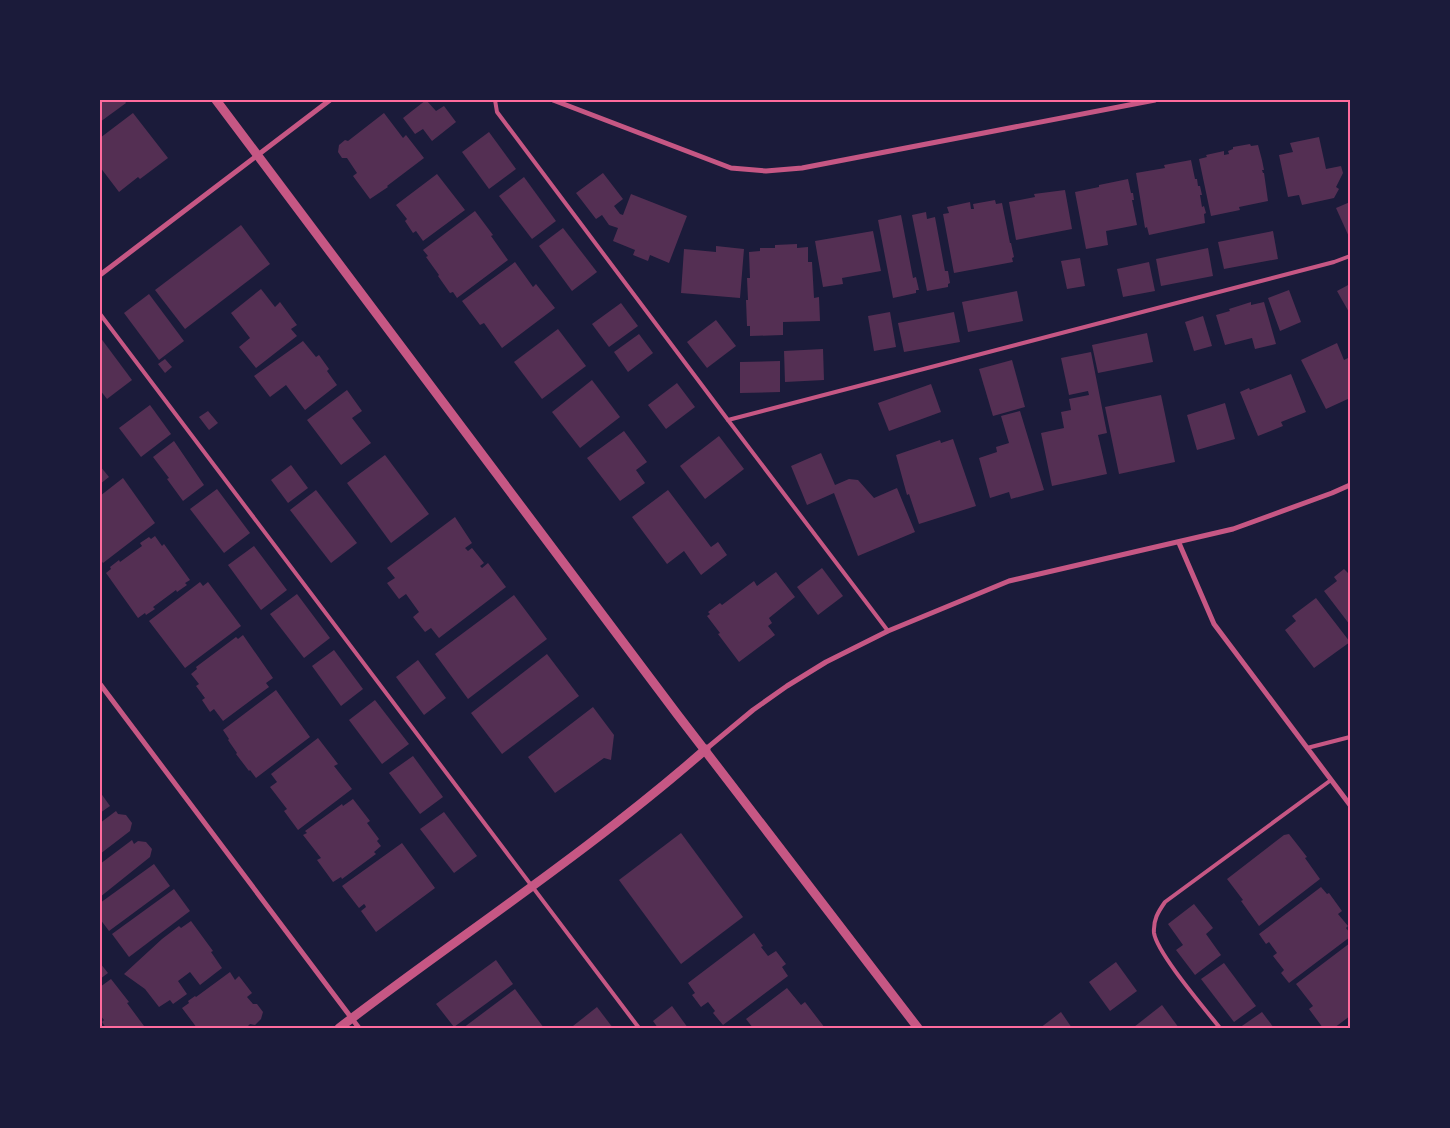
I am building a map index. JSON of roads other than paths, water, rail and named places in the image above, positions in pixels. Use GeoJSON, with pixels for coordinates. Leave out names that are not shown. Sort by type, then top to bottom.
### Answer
{"type":"FeatureCollection","features":[{"type":"Feature","properties":{"kind":"street"},"geometry":{"type":"LineString","coordinates":[[216,100],[677,714],[918,1028]]}},
{"type":"Feature","properties":{"kind":"street"},"geometry":{"type":"LineString","coordinates":[[100,275],[330,100]]}},
{"type":"Feature","properties":{"kind":"street"},"geometry":{"type":"LineString","coordinates":[[553,100],[730,168],[766,171],[802,168],[1155,100]]}},
{"type":"Feature","properties":{"kind":"street"},"geometry":{"type":"LineString","coordinates":[[339,1028],[532,886],[670,781],[753,710],[826,662],[888,631],[1008,582],[1094,560],[1179,543],[1233,529],[1350,485]]}},
{"type":"Feature","properties":{"kind":"street"},"geometry":{"type":"LineString","coordinates":[[1179,543],[1214,624],[1350,805]]}},
{"type":"Feature","properties":{"kind":"street"},"geometry":{"type":"LineString","coordinates":[[100,684],[359,1028]]}},
{"type":"Feature","properties":{"kind":"lane"},"geometry":{"type":"LineString","coordinates":[[495,100],[497,112],[888,631]]}},
{"type":"Feature","properties":{"kind":"lane"},"geometry":{"type":"LineString","coordinates":[[728,420],[1334,262],[1350,256]]}},
{"type":"Feature","properties":{"kind":"lane"},"geometry":{"type":"LineString","coordinates":[[100,314],[639,1028]]}},
{"type":"Feature","properties":{"kind":"lane"},"geometry":{"type":"LineString","coordinates":[[1307,748],[1350,736]]}},
{"type":"Feature","properties":{"kind":"lane"},"geometry":{"type":"LineString","coordinates":[[1220,1028],[1161,951],[1154,934],[1155,916],[1165,902],[1331,780]]}}]}
